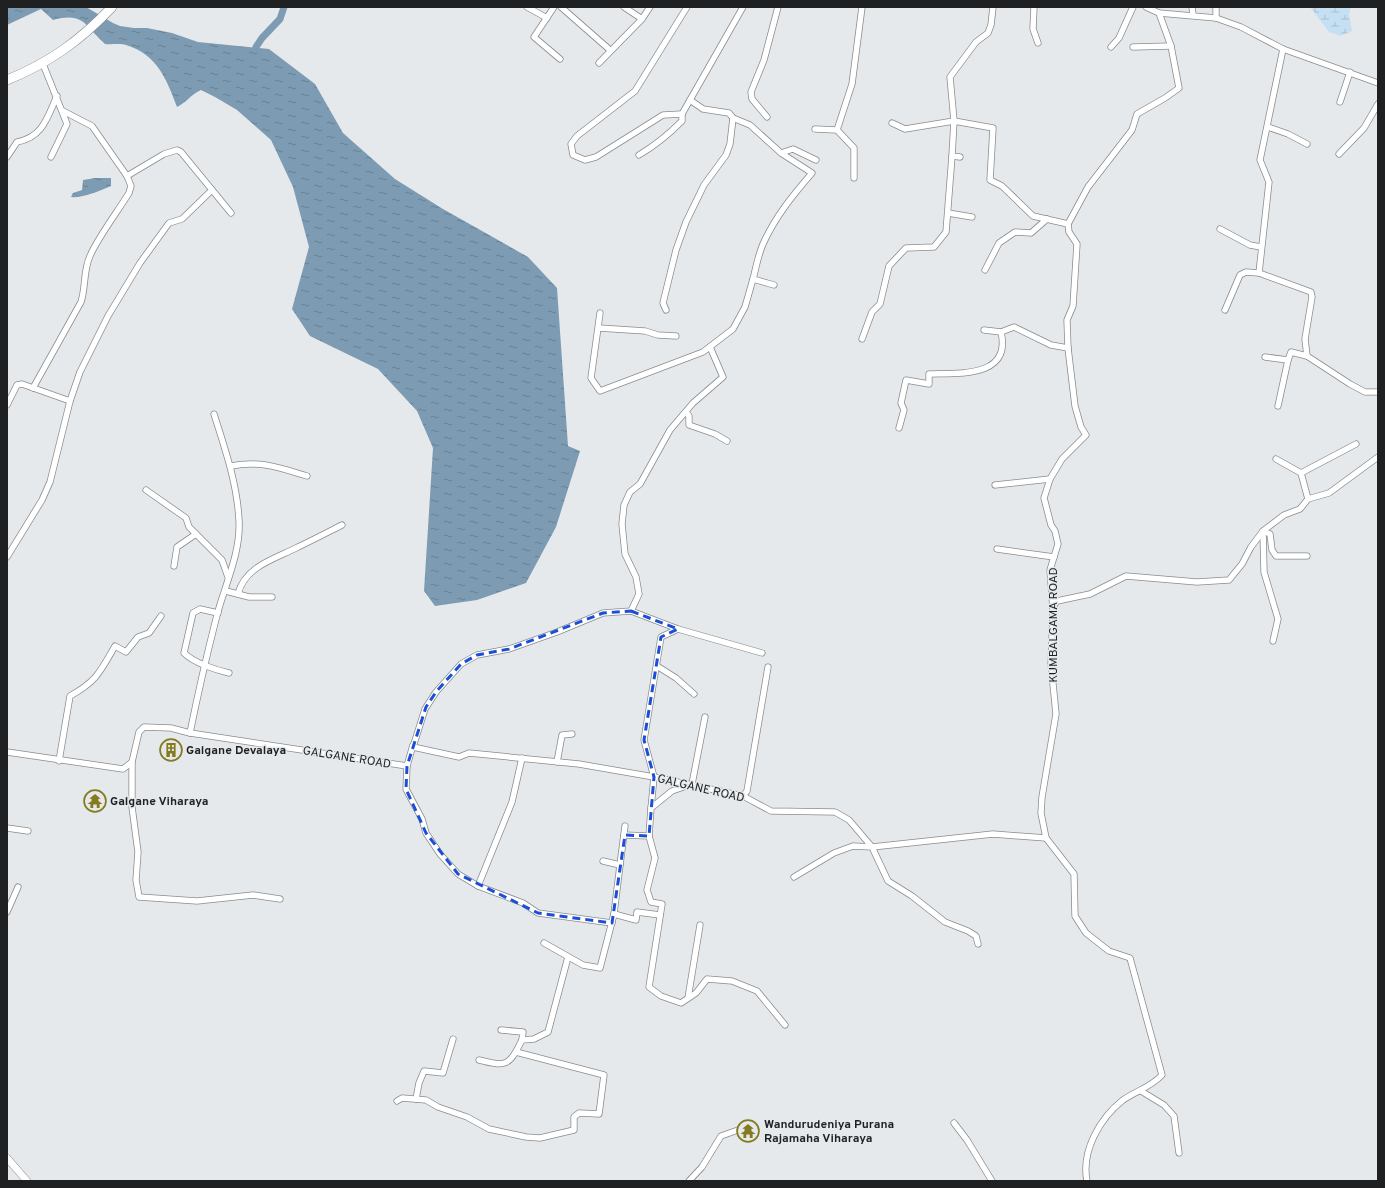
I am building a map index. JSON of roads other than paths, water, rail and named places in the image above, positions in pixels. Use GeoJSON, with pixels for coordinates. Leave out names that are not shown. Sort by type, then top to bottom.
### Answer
{"type":"FeatureCollection","features":[{"type":"Feature","properties":{"kind":"highway"},"geometry":{"type":"LineString","coordinates":[[7,80],[43,64],[86,34],[110,9]]}},
{"type":"Feature","properties":{"kind":"street"},"geometry":{"type":"LineString","coordinates":[[527,7],[547,18]]}},
{"type":"Feature","properties":{"kind":"street"},"geometry":{"type":"LineString","coordinates":[[554,7],[534,37],[560,59]]}},
{"type":"Feature","properties":{"kind":"street"},"geometry":{"type":"LineString","coordinates":[[560,7],[610,50]]}},
{"type":"Feature","properties":{"kind":"street"},"geometry":{"type":"LineString","coordinates":[[624,7],[642,19]]}},
{"type":"Feature","properties":{"kind":"street"},"geometry":{"type":"LineString","coordinates":[[599,63],[610,50],[642,19],[650,7]]}},
{"type":"Feature","properties":{"kind":"street"},"geometry":{"type":"LineString","coordinates":[[682,114],[663,116],[596,157],[585,160],[573,155],[571,144],[577,136],[635,91],[687,7]]}},
{"type":"Feature","properties":{"kind":"street"},"geometry":{"type":"LineString","coordinates":[[639,155],[655,146],[682,121],[682,114],[743,7]]}},
{"type":"Feature","properties":{"kind":"street"},"geometry":{"type":"LineString","coordinates":[[767,117],[752,99],[751,92],[764,60],[778,7]]}},
{"type":"Feature","properties":{"kind":"street"},"geometry":{"type":"LineString","coordinates":[[837,130],[852,84],[862,7]]}},
{"type":"Feature","properties":{"kind":"street"},"geometry":{"type":"LineString","coordinates":[[862,339],[872,312],[880,304],[889,266],[906,248],[934,247],[946,232],[954,121],[950,77],[976,42],[988,33],[991,25],[993,7]]}},
{"type":"Feature","properties":{"kind":"street"},"geometry":{"type":"LineString","coordinates":[[1034,7],[1033,29],[1038,43]]}},
{"type":"Feature","properties":{"kind":"street"},"geometry":{"type":"LineString","coordinates":[[1111,47],[1119,38],[1133,7]]}},
{"type":"Feature","properties":{"kind":"street"},"geometry":{"type":"LineString","coordinates":[[1146,7],[1160,13],[1216,18],[1241,27],[1283,49],[1378,83]]}},
{"type":"Feature","properties":{"kind":"street"},"geometry":{"type":"LineString","coordinates":[[1192,7],[1194,15]]}},
{"type":"Feature","properties":{"kind":"street"},"geometry":{"type":"LineString","coordinates":[[1216,7],[1216,18]]}},
{"type":"Feature","properties":{"kind":"street"},"geometry":{"type":"LineString","coordinates":[[892,123],[905,129],[954,121],[993,128],[990,180],[1002,186],[1033,216],[1068,224],[1088,187],[1132,130],[1138,114],[1179,88],[1171,46],[1160,13]]}},
{"type":"Feature","properties":{"kind":"street"},"geometry":{"type":"LineString","coordinates":[[1133,47],[1171,46]]}},
{"type":"Feature","properties":{"kind":"street"},"geometry":{"type":"LineString","coordinates":[[1258,274],[1269,182],[1260,160],[1283,49]]}},
{"type":"Feature","properties":{"kind":"street"},"geometry":{"type":"LineString","coordinates":[[43,64],[67,124],[51,156]]}},
{"type":"Feature","properties":{"kind":"street"},"geometry":{"type":"LineString","coordinates":[[1340,102],[1350,72]]}},
{"type":"Feature","properties":{"kind":"street"},"geometry":{"type":"LineString","coordinates":[[7,157],[17,142],[26,140],[42,129],[56,96]]}},
{"type":"Feature","properties":{"kind":"street"},"geometry":{"type":"LineString","coordinates":[[600,313],[591,378],[600,391],[704,352],[733,329],[745,307],[762,245],[775,219],[812,173],[781,153],[750,125],[733,118],[729,113],[703,109],[690,100]]}},
{"type":"Feature","properties":{"kind":"street"},"geometry":{"type":"LineString","coordinates":[[1338,154],[1364,128],[1378,104]]}},
{"type":"Feature","properties":{"kind":"street"},"geometry":{"type":"LineString","coordinates":[[33,388],[81,302],[84,293],[85,274],[89,256],[129,193],[131,186],[128,176],[92,126],[63,111]]}},
{"type":"Feature","properties":{"kind":"street"},"geometry":{"type":"LineString","coordinates":[[666,310],[663,304],[676,250],[686,222],[704,185],[726,155],[730,144],[733,118]]}},
{"type":"Feature","properties":{"kind":"street"},"geometry":{"type":"LineString","coordinates":[[1268,127],[1288,134],[1307,144]]}},
{"type":"Feature","properties":{"kind":"street"},"geometry":{"type":"LineString","coordinates":[[815,129],[837,130],[854,148],[854,178]]}},
{"type":"Feature","properties":{"kind":"street"},"geometry":{"type":"LineString","coordinates":[[781,153],[793,149],[816,160]]}},
{"type":"Feature","properties":{"kind":"street"},"geometry":{"type":"LineString","coordinates":[[128,176],[164,154],[177,150],[231,213]]}},
{"type":"Feature","properties":{"kind":"street"},"geometry":{"type":"LineString","coordinates":[[952,156],[960,157]]}},
{"type":"Feature","properties":{"kind":"street"},"geometry":{"type":"LineString","coordinates":[[7,557],[42,500],[50,482],[70,401],[80,372],[95,341],[140,263],[169,223],[182,219],[212,190]]}},
{"type":"Feature","properties":{"kind":"street"},"geometry":{"type":"LineString","coordinates":[[948,213],[972,217]]}},
{"type":"Feature","properties":{"kind":"street"},"geometry":{"type":"LineString","coordinates":[[984,270],[999,243],[1015,232],[1030,233],[1047,219]]}},
{"type":"Feature","properties":{"kind":"street","name":"KUMBALGAMA ROAD"},"geometry":{"type":"LineString","coordinates":[[1068,224],[1069,232],[1076,244],[1074,306],[1067,320],[1068,348],[1075,406],[1081,427],[1086,436],[1062,459],[1050,479],[1044,498],[1058,544],[1050,570],[1053,610],[1051,664],[1056,714],[1042,797],[1041,813],[1046,838],[1074,874],[1075,916],[1086,934],[1109,950],[1130,958],[1162,1076],[1154,1084],[1124,1100],[1115,1108],[1094,1135],[1087,1155],[1087,1181]]}},
{"type":"Feature","properties":{"kind":"street"},"geometry":{"type":"LineString","coordinates":[[1220,230],[1250,245],[1261,247]]}},
{"type":"Feature","properties":{"kind":"street"},"geometry":{"type":"LineString","coordinates":[[1225,310],[1240,275],[1246,272],[1258,274],[1311,292],[1312,297],[1305,339],[1307,356]]}},
{"type":"Feature","properties":{"kind":"street"},"geometry":{"type":"LineString","coordinates":[[752,279],[774,286]]}},
{"type":"Feature","properties":{"kind":"street"},"geometry":{"type":"LineString","coordinates":[[984,330],[1001,332],[1014,327],[1051,345],[1068,348]]}},
{"type":"Feature","properties":{"kind":"street"},"geometry":{"type":"LineString","coordinates":[[599,328],[645,331],[658,335],[676,336]]}},
{"type":"Feature","properties":{"kind":"street"},"geometry":{"type":"LineString","coordinates":[[899,428],[904,410],[901,403],[906,380],[929,384],[929,374],[972,373],[991,368],[998,358],[1003,342],[1001,332]]}},
{"type":"Feature","properties":{"kind":"street"},"geometry":{"type":"LineString","coordinates":[[631,611],[639,594],[636,577],[625,554],[622,524],[624,505],[630,492],[640,484],[670,430],[723,376],[710,347]]}},
{"type":"Feature","properties":{"kind":"street"},"geometry":{"type":"LineString","coordinates":[[1278,406],[1290,352],[1307,356],[1365,392],[1378,392]]}},
{"type":"Feature","properties":{"kind":"street"},"geometry":{"type":"LineString","coordinates":[[1265,357],[1288,360]]}},
{"type":"Feature","properties":{"kind":"street"},"geometry":{"type":"LineString","coordinates":[[7,405],[17,386],[22,384],[70,401]]}},
{"type":"Feature","properties":{"kind":"street"},"geometry":{"type":"LineString","coordinates":[[686,412],[689,416],[689,425],[715,434],[727,441]]}},
{"type":"Feature","properties":{"kind":"street"},"geometry":{"type":"LineString","coordinates":[[190,733],[218,613],[226,591],[228,577],[237,546],[239,521],[231,466],[214,414]]}},
{"type":"Feature","properties":{"kind":"street"},"geometry":{"type":"LineString","coordinates":[[1301,473],[1356,444]]}},
{"type":"Feature","properties":{"kind":"street"},"geometry":{"type":"LineString","coordinates":[[1053,610],[1057,601],[1090,594],[1126,576],[1197,582],[1229,580],[1242,564],[1251,547],[1263,531],[1284,515],[1300,509],[1308,499],[1329,493],[1378,457]]}},
{"type":"Feature","properties":{"kind":"street"},"geometry":{"type":"LineString","coordinates":[[1276,459],[1301,473],[1308,499]]}},
{"type":"Feature","properties":{"kind":"street"},"geometry":{"type":"LineString","coordinates":[[231,466],[247,463],[264,463],[307,476]]}},
{"type":"Feature","properties":{"kind":"street"},"geometry":{"type":"LineString","coordinates":[[995,485],[1050,479]]}},
{"type":"Feature","properties":{"kind":"street"},"geometry":{"type":"LineString","coordinates":[[146,490],[186,518],[189,527],[222,560],[228,577]]}},
{"type":"Feature","properties":{"kind":"street"},"geometry":{"type":"LineString","coordinates":[[238,594],[244,579],[270,560],[342,525]]}},
{"type":"Feature","properties":{"kind":"street"},"geometry":{"type":"LineString","coordinates":[[1263,531],[1270,534],[1272,550],[1276,556],[1307,556]]}},
{"type":"Feature","properties":{"kind":"street"},"geometry":{"type":"LineString","coordinates":[[1263,531],[1264,572],[1278,619],[1273,641]]}},
{"type":"Feature","properties":{"kind":"street"},"geometry":{"type":"LineString","coordinates":[[174,566],[177,547],[196,534]]}},
{"type":"Feature","properties":{"kind":"street"},"geometry":{"type":"LineString","coordinates":[[997,548],[1054,557]]}},
{"type":"Feature","properties":{"kind":"street"},"geometry":{"type":"LineString","coordinates":[[226,591],[249,597],[272,598]]}},
{"type":"Feature","properties":{"kind":"street"},"geometry":{"type":"LineString","coordinates":[[218,613],[200,609],[194,614],[184,653],[188,657],[206,665],[211,669],[229,673]]}},
{"type":"Feature","properties":{"kind":"street"},"geometry":{"type":"LineString","coordinates":[[612,923],[538,913],[522,903],[478,886],[458,874],[440,854],[426,833],[422,819],[406,789],[407,766],[425,709],[436,692],[461,664],[477,655],[509,649],[557,632],[603,613],[631,611],[678,629],[762,653]]}},
{"type":"Feature","properties":{"kind":"street"},"geometry":{"type":"LineString","coordinates":[[59,761],[70,696],[89,685],[102,670],[115,646],[126,652],[138,637],[149,633],[160,616]]}},
{"type":"Feature","properties":{"kind":"street"},"geometry":{"type":"LineString","coordinates":[[678,629],[661,637],[644,740],[654,777],[649,836],[655,858],[647,890],[651,902],[662,904],[649,988],[661,996],[681,1003],[696,993],[707,979],[732,982],[757,991],[785,1025]]}},
{"type":"Feature","properties":{"kind":"street"},"geometry":{"type":"LineString","coordinates":[[657,666],[676,678],[694,694]]}},
{"type":"Feature","properties":{"kind":"street"},"geometry":{"type":"LineString","coordinates":[[743,796],[747,791],[768,667]]}},
{"type":"Feature","properties":{"kind":"street"},"geometry":{"type":"LineString","coordinates":[[413,747],[426,707],[450,676]]}},
{"type":"Feature","properties":{"kind":"street"},"geometry":{"type":"LineString","coordinates":[[651,808],[672,791],[692,784],[706,717]]}},
{"type":"Feature","properties":{"kind":"street","name":"GALGANE ROAD"},"geometry":{"type":"LineString","coordinates":[[132,762],[139,732],[144,727],[171,728],[190,733],[407,766]]}},
{"type":"Feature","properties":{"kind":"street"},"geometry":{"type":"LineString","coordinates":[[557,762],[562,735],[572,734]]}},
{"type":"Feature","properties":{"kind":"street","name":"GALGANE ROAD"},"geometry":{"type":"LineString","coordinates":[[413,747],[460,757],[470,753],[522,758],[579,764],[654,777],[743,796],[770,811],[835,812],[849,820],[872,847],[888,881],[912,896],[945,922],[968,931],[976,936],[978,944]]}},
{"type":"Feature","properties":{"kind":"street"},"geometry":{"type":"LineString","coordinates":[[7,752],[59,761],[123,769],[132,762]]}},
{"type":"Feature","properties":{"kind":"street"},"geometry":{"type":"LineString","coordinates":[[478,886],[512,802],[522,758]]}},
{"type":"Feature","properties":{"kind":"street"},"geometry":{"type":"LineString","coordinates":[[132,762],[132,807],[138,852],[136,880],[139,897],[197,901],[253,895],[280,900]]}},
{"type":"Feature","properties":{"kind":"street"},"geometry":{"type":"LineString","coordinates":[[544,942],[583,965],[600,968],[614,914],[625,826]]}},
{"type":"Feature","properties":{"kind":"street"},"geometry":{"type":"LineString","coordinates":[[7,828],[28,831]]}},
{"type":"Feature","properties":{"kind":"street"},"geometry":{"type":"LineString","coordinates":[[794,877],[834,853],[853,846],[872,847],[993,834],[1046,838]]}},
{"type":"Feature","properties":{"kind":"street"},"geometry":{"type":"LineString","coordinates":[[624,835],[649,836]]}},
{"type":"Feature","properties":{"kind":"street"},"geometry":{"type":"LineString","coordinates":[[603,862],[620,865]]}},
{"type":"Feature","properties":{"kind":"street"},"geometry":{"type":"LineString","coordinates":[[7,912],[18,887]]}},
{"type":"Feature","properties":{"kind":"street"},"geometry":{"type":"LineString","coordinates":[[614,914],[636,920],[637,912],[660,915]]}},
{"type":"Feature","properties":{"kind":"street"},"geometry":{"type":"LineString","coordinates":[[688,998],[700,925]]}},
{"type":"Feature","properties":{"kind":"street"},"geometry":{"type":"LineString","coordinates":[[522,1040],[534,1039],[548,1032],[568,957]]}},
{"type":"Feature","properties":{"kind":"street"},"geometry":{"type":"LineString","coordinates":[[479,1060],[499,1065],[512,1059],[522,1040],[523,1032],[501,1030]]}},
{"type":"Feature","properties":{"kind":"street"},"geometry":{"type":"LineString","coordinates":[[416,1099],[419,1083],[424,1071],[443,1073],[453,1039]]}},
{"type":"Feature","properties":{"kind":"street"},"geometry":{"type":"LineString","coordinates":[[397,1101],[402,1098],[426,1100],[438,1107],[467,1117],[488,1129],[533,1138],[540,1138],[574,1130],[574,1117],[579,1113],[599,1114],[604,1075],[516,1052]]}},
{"type":"Feature","properties":{"kind":"street"},"geometry":{"type":"LineString","coordinates":[[1141,1091],[1164,1105],[1174,1116],[1179,1153]]}},
{"type":"Feature","properties":{"kind":"street"},"geometry":{"type":"LineString","coordinates":[[954,1123],[967,1140],[992,1181]]}},
{"type":"Feature","properties":{"kind":"street"},"geometry":{"type":"LineString","coordinates":[[689,1181],[702,1167],[721,1136],[738,1130]]}},
{"type":"Feature","properties":{"kind":"street"},"geometry":{"type":"LineString","coordinates":[[7,1158],[27,1181]]}},
{"type":"Feature","properties":{"kind":"water"},"geometry":{"type":"Polygon","coordinates":[[[7,7],[86,7],[120,26],[147,28],[172,33],[198,42],[269,49],[315,84],[343,133],[395,179],[443,209],[528,257],[557,288],[568,446],[580,451],[556,527],[526,583],[477,600],[435,606],[424,591],[433,448],[417,411],[378,369],[310,336],[292,309],[309,247],[293,187],[271,140],[237,110],[201,90],[177,107],[165,78],[153,61],[137,49],[126,45],[105,44],[78,19],[63,18],[53,20],[41,9],[7,25],[7,7]]]}},
{"type":"Feature","properties":{"kind":"water"},"geometry":{"type":"Polygon","coordinates":[[[111,178],[111,186],[97,192],[71,197],[73,193],[82,190],[83,180],[111,178]]]}},
{"type":"Feature","properties":{"kind":"waterway"},"geometry":{"type":"LineString","coordinates":[[256,47],[262,38],[280,19],[284,7]]}},
{"type":"Feature","properties":{"kind":"place","name":"Galgane Devalaya"},"geometry":{"type":"Point","coordinates":[171,750]}},
{"type":"Feature","properties":{"kind":"place","name":"Galgane Viharaya"},"geometry":{"type":"Point","coordinates":[95,801]}},
{"type":"Feature","properties":{"kind":"place","name":"Wandurudeniya Purana Rajamaha Viharaya"},"geometry":{"type":"Point","coordinates":[748,1131]}}]}
